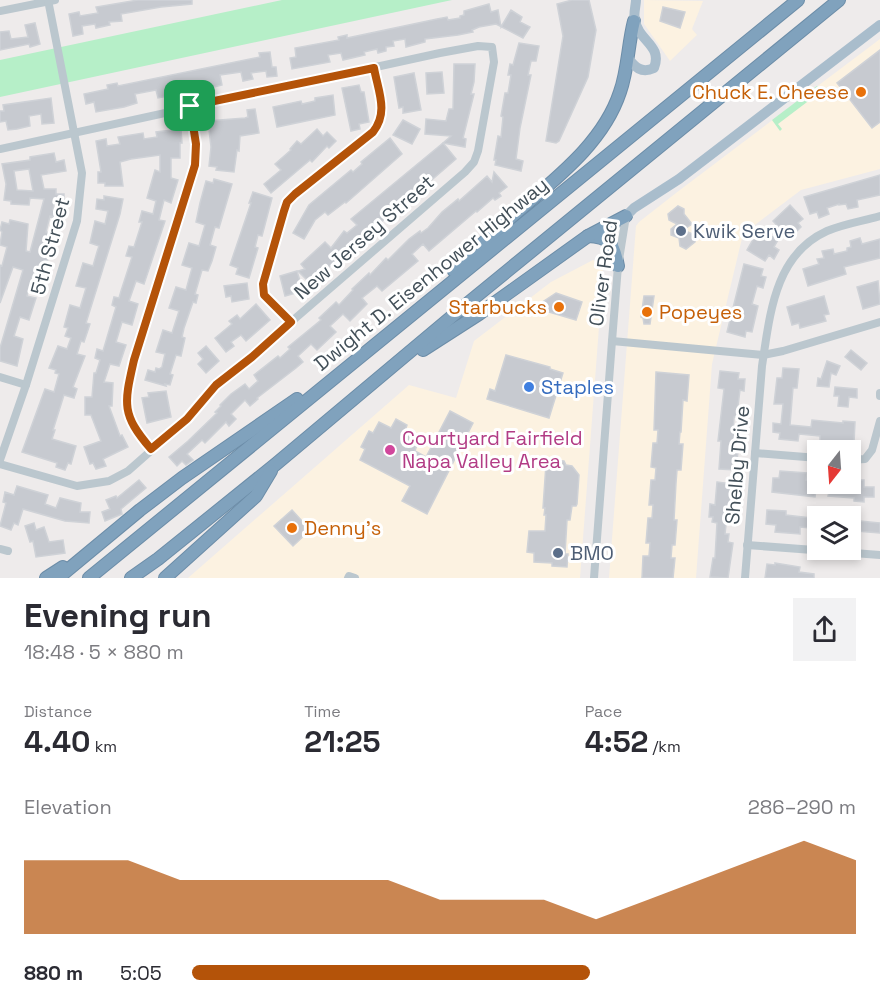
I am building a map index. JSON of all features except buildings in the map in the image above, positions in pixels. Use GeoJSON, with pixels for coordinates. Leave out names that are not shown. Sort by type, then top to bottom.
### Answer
{"type":"FeatureCollection","features":[{"type":"Feature","properties":{"kind":"highway","name":"Dwight D. Eisenhower Highway"},"geometry":{"type":"LineString","coordinates":[[89,578],[341,370],[798,0]]}},
{"type":"Feature","properties":{"kind":"highway"},"geometry":{"type":"LineString","coordinates":[[131,578],[158,560],[276,464],[468,303],[839,0]]}},
{"type":"Feature","properties":{"kind":"highway"},"geometry":{"type":"LineString","coordinates":[[394,328],[587,147],[600,131],[614,109],[625,75],[634,21]]}},
{"type":"Feature","properties":{"kind":"highway"},"geometry":{"type":"LineString","coordinates":[[384,375],[479,314],[588,236],[626,216]]}},
{"type":"Feature","properties":{"kind":"highway"},"geometry":{"type":"LineString","coordinates":[[588,236],[600,237],[608,241],[615,250],[618,266]]}},
{"type":"Feature","properties":{"kind":"highway"},"geometry":{"type":"LineString","coordinates":[[58,578],[182,478],[341,370]]}},
{"type":"Feature","properties":{"kind":"highway"},"geometry":{"type":"LineString","coordinates":[[165,578],[256,496],[276,464]]}},
{"type":"Feature","properties":{"kind":"highway"},"geometry":{"type":"LineString","coordinates":[[46,578],[71,561],[83,557]]}},
{"type":"Feature","properties":{"kind":"highway"},"geometry":{"type":"LineString","coordinates":[[150,578],[158,560]]}},
{"type":"Feature","properties":{"kind":"main road"},"geometry":{"type":"LineString","coordinates":[[627,57],[639,69],[646,72],[654,68],[657,60],[656,51],[644,39],[634,21],[636,0]]}},
{"type":"Feature","properties":{"kind":"main road","name":"Oliver Road"},"geometry":{"type":"LineString","coordinates":[[626,216],[634,208],[679,179],[880,26]]}},
{"type":"Feature","properties":{"kind":"street"},"geometry":{"type":"LineString","coordinates":[[0,11],[50,0]]}},
{"type":"Feature","properties":{"kind":"street","name":"5th Street"},"geometry":{"type":"LineString","coordinates":[[0,462],[77,221],[82,173],[50,0]]}},
{"type":"Feature","properties":{"kind":"street","name":"New Jersey Street"},"geometry":{"type":"LineString","coordinates":[[0,462],[77,486],[110,481],[128,471],[187,419],[216,385],[252,357],[465,172],[474,162],[478,151],[494,62],[492,47],[478,46],[374,68]]}},
{"type":"Feature","properties":{"kind":"street"},"geometry":{"type":"LineString","coordinates":[[0,149],[190,106],[374,68],[382,109],[380,123],[373,132],[295,194],[287,202],[284,211],[263,284],[264,295],[291,322]]}},
{"type":"Feature","properties":{"kind":"street"},"geometry":{"type":"LineString","coordinates":[[151,449],[134,429],[128,415],[127,392],[134,360],[195,165],[196,144],[190,106]]}},
{"type":"Feature","properties":{"kind":"street","name":"Oliver Road"},"geometry":{"type":"LineString","coordinates":[[594,578],[618,266],[626,216]]}},
{"type":"Feature","properties":{"kind":"street","name":"Shelby Drive"},"geometry":{"type":"LineString","coordinates":[[745,578],[764,355],[782,276],[791,257],[807,242],[828,230],[880,216]]}},
{"type":"Feature","properties":{"kind":"street"},"geometry":{"type":"LineString","coordinates":[[612,341],[764,355],[880,322]]}},
{"type":"Feature","properties":{"kind":"street"},"geometry":{"type":"LineString","coordinates":[[0,377],[26,385]]}},
{"type":"Feature","properties":{"kind":"street"},"geometry":{"type":"LineString","coordinates":[[861,459],[865,459],[872,450],[880,421]]}},
{"type":"Feature","properties":{"kind":"street"},"geometry":{"type":"LineString","coordinates":[[755,453],[807,457]]}},
{"type":"Feature","properties":{"kind":"street"},"geometry":{"type":"LineString","coordinates":[[747,545],[880,555]]}},
{"type":"Feature","properties":{"kind":"street"},"geometry":{"type":"LineString","coordinates":[[348,578],[349,576],[355,578]]}},
{"type":"Feature","properties":{"kind":"shaded area"},"geometry":{"type":"Polygon","coordinates":[[[644,0],[703,1],[692,29],[697,35],[670,61],[644,24],[644,0]]]}},
{"type":"Feature","properties":{"kind":"shaded area"},"geometry":{"type":"Polygon","coordinates":[[[880,39],[880,169],[801,190],[743,234],[712,364],[696,578],[609,578],[636,226],[676,193],[880,39]]]}},
{"type":"Feature","properties":{"kind":"shaded area"},"geometry":{"type":"Polygon","coordinates":[[[593,260],[602,264],[603,274],[580,578],[188,578],[409,385],[456,398],[474,341],[551,282],[593,260]]]}},
{"type":"Feature","properties":{"kind":"green space"},"geometry":{"type":"Polygon","coordinates":[[[282,0],[452,0],[0,97],[0,60],[282,0]]]}},
{"type":"Feature","properties":{"kind":"green space"},"geometry":{"type":"Polygon","coordinates":[[[817,86],[825,95],[822,97],[819,93],[778,124],[782,129],[780,131],[772,120],[817,86]]]}},
{"type":"Feature","properties":{"kind":"place","name":"Chuck E. Cheese"},"geometry":{"type":"Point","coordinates":[861,92]}},
{"type":"Feature","properties":{"kind":"place","name":"Kwik Serve"},"geometry":{"type":"Point","coordinates":[681,231]}},
{"type":"Feature","properties":{"kind":"place","name":"Starbucks"},"geometry":{"type":"Point","coordinates":[559,307]}},
{"type":"Feature","properties":{"kind":"place","name":"Popeyes"},"geometry":{"type":"Point","coordinates":[647,312]}},
{"type":"Feature","properties":{"kind":"place","name":"Staples"},"geometry":{"type":"Point","coordinates":[529,387]}},
{"type":"Feature","properties":{"kind":"place","name":"Courtyard Fairfield Napa Valley Area"},"geometry":{"type":"Point","coordinates":[390,450]}},
{"type":"Feature","properties":{"kind":"place","name":"Denny's"},"geometry":{"type":"Point","coordinates":[292,528]}},
{"type":"Feature","properties":{"kind":"place","name":"BMO"},"geometry":{"type":"Point","coordinates":[558,553]}},
{"type":"Feature","properties":{"kind":"route"},"geometry":{"type":"LineString","coordinates":[[374,68],[382,116],[373,132],[287,202],[263,284],[264,295],[291,322],[216,385],[187,419],[151,449],[134,429],[128,415],[127,392],[134,360],[195,165],[196,144],[190,106],[374,68]]}}]}
